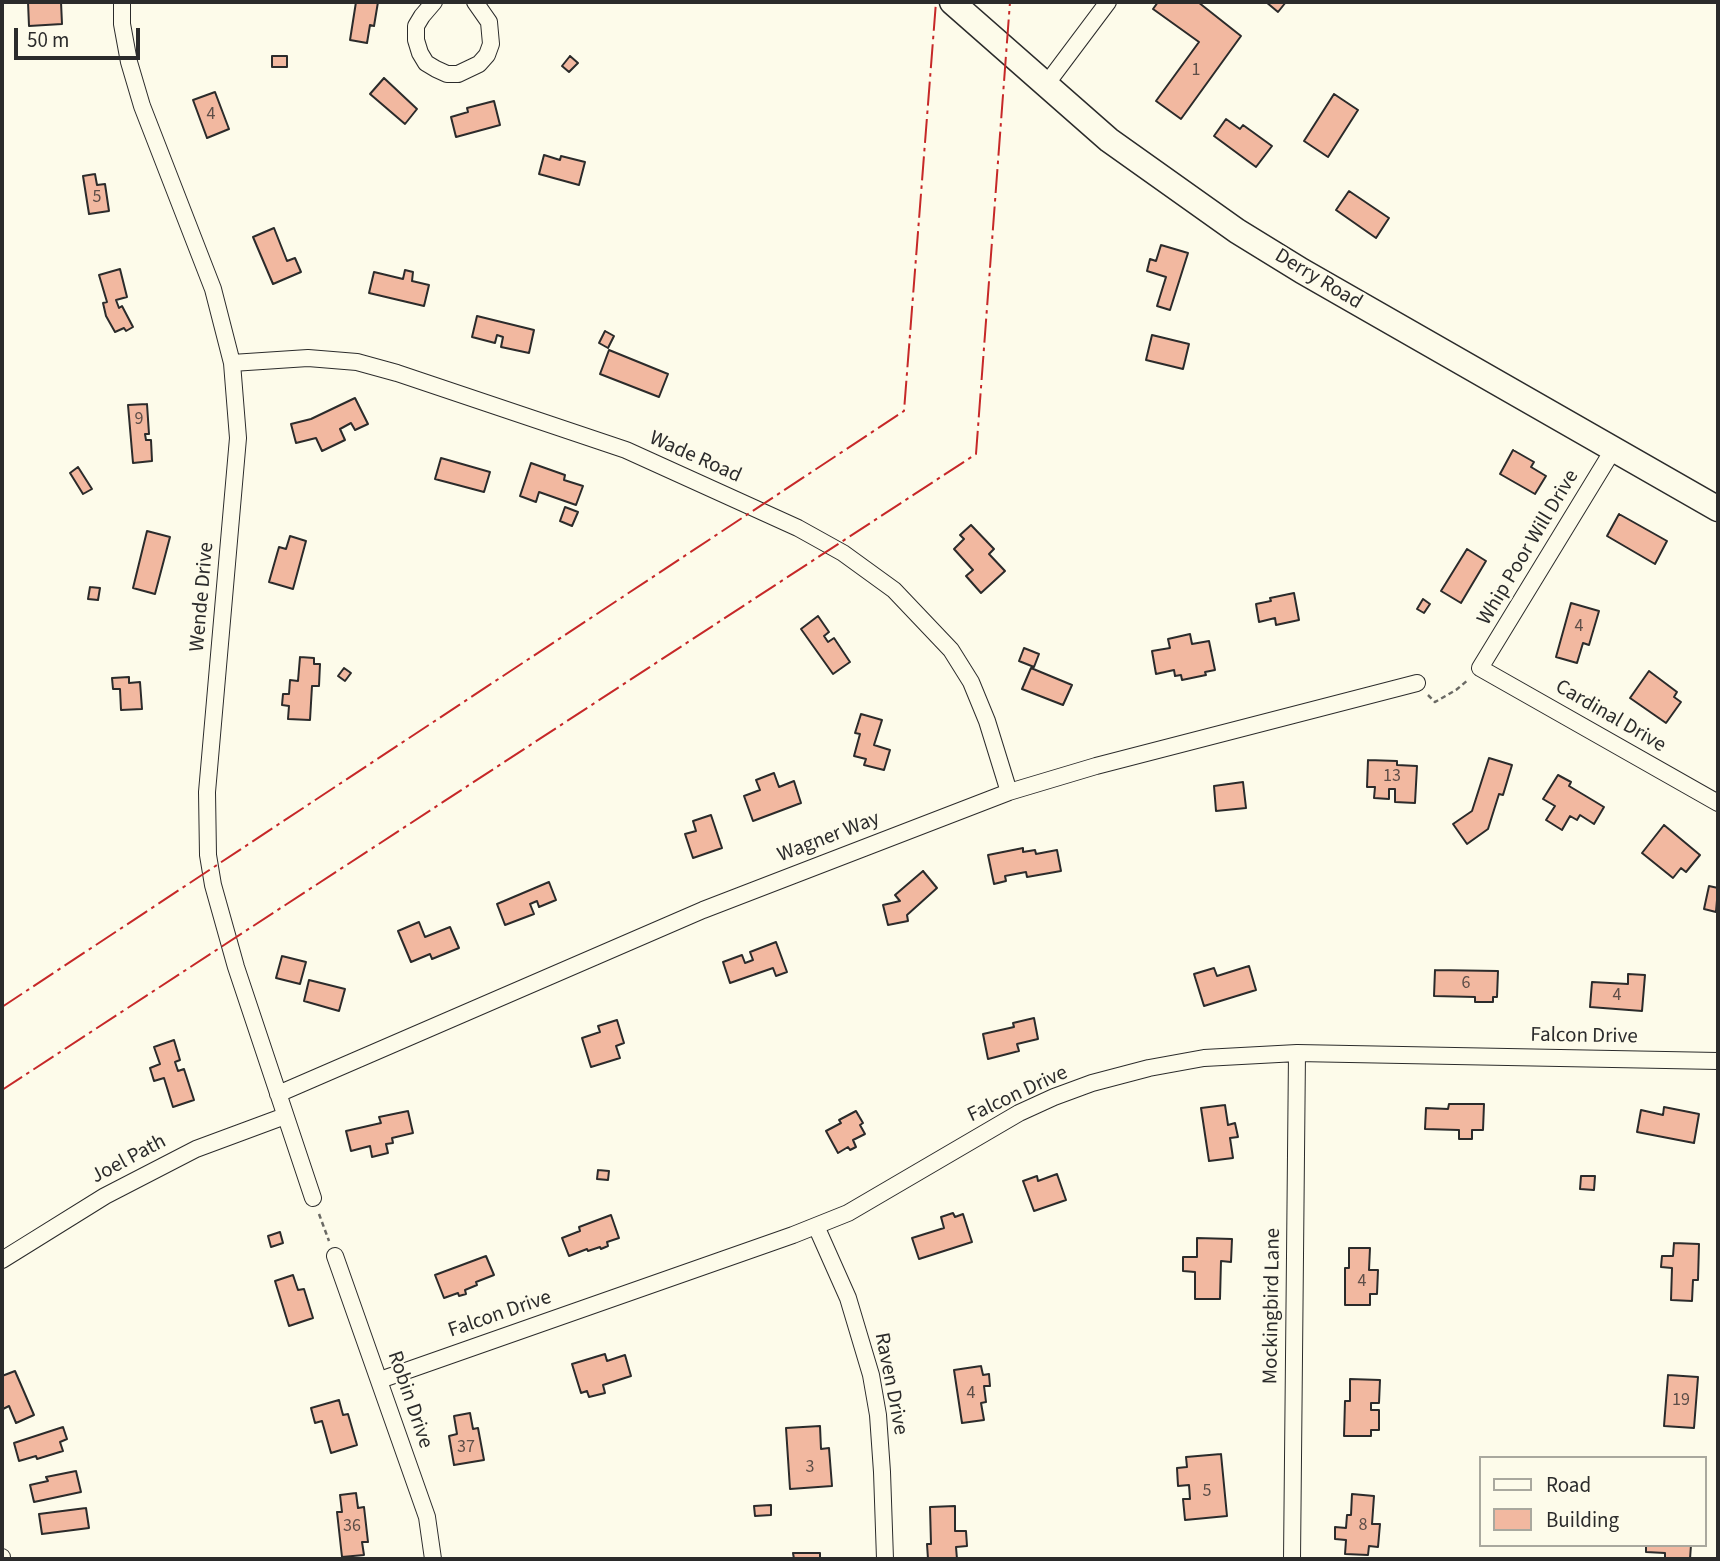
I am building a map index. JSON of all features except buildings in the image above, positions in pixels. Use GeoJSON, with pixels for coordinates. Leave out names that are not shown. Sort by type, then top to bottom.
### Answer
{"type":"FeatureCollection","features":[{"type":"Feature","properties":{"kind":"main road","name":"Derry Road"},"geometry":{"type":"LineString","coordinates":[[951,2],[1109,140],[1237,231],[1314,278],[1718,509]]}},
{"type":"Feature","properties":{"kind":"street","name":"Wende Drive"},"geometry":{"type":"LineString","coordinates":[[122,2],[122,24],[129,62],[142,106],[213,289],[232,363],[239,438],[207,792],[208,855],[212,885],[225,928],[313,1198]]}},
{"type":"Feature","properties":{"kind":"street"},"geometry":{"type":"LineString","coordinates":[[434,2],[416,26],[416,40],[420,52],[426,63],[436,69],[447,74],[458,74],[479,64],[487,55],[491,44],[489,22],[475,2]]}},
{"type":"Feature","properties":{"kind":"street"},"geometry":{"type":"LineString","coordinates":[[1045,86],[1108,2]]}},
{"type":"Feature","properties":{"kind":"street","name":"Wade Road"},"geometry":{"type":"LineString","coordinates":[[232,363],[308,358],[357,362],[397,373],[626,450],[785,522],[844,553],[894,590],[951,650],[971,682],[1009,792]]}},
{"type":"Feature","properties":{"kind":"street","name":"Whip Poor Will Drive"},"geometry":{"type":"LineString","coordinates":[[1480,668],[1613,450]]}},
{"type":"Feature","properties":{"kind":"street","name":"Cardinal Drive"},"geometry":{"type":"LineString","coordinates":[[1480,668],[1718,803]]}},
{"type":"Feature","properties":{"kind":"street","name":"Wagner Way"},"geometry":{"type":"LineString","coordinates":[[278,1094],[678,920],[1009,792],[1096,766],[1417,683]]}},
{"type":"Feature","properties":{"kind":"street","name":"Falcon Drive"},"geometry":{"type":"LineString","coordinates":[[380,1380],[816,1226],[884,1194],[1019,1113],[1092,1083],[1184,1061],[1297,1053],[1718,1061]]}},
{"type":"Feature","properties":{"kind":"street","name":"Mockingbird Lane"},"geometry":{"type":"LineString","coordinates":[[1292,1559],[1297,1053]]}},
{"type":"Feature","properties":{"kind":"street","name":"Joel Path"},"geometry":{"type":"LineString","coordinates":[[2,1260],[105,1196],[196,1149],[285,1116]]}},
{"type":"Feature","properties":{"kind":"street","name":"Raven Drive"},"geometry":{"type":"LineString","coordinates":[[816,1226],[848,1298],[871,1375],[881,1461],[885,1559]]}},
{"type":"Feature","properties":{"kind":"street","name":"Robin Drive"},"geometry":{"type":"LineString","coordinates":[[335,1256],[427,1517],[433,1559]]}},
{"type":"Feature","properties":{"kind":"path"},"geometry":{"type":"LineString","coordinates":[[1417,683],[1436,702],[1457,690],[1480,668]]}},
{"type":"Feature","properties":{"kind":"path"},"geometry":{"type":"LineString","coordinates":[[313,1198],[335,1256]]}},
{"type":"Feature","properties":{"kind":"power"},"geometry":{"type":"LineString","coordinates":[[2,1007],[904,411],[936,2]]}},
{"type":"Feature","properties":{"kind":"power"},"geometry":{"type":"LineString","coordinates":[[2,1090],[976,454],[1010,2]]}}]}
